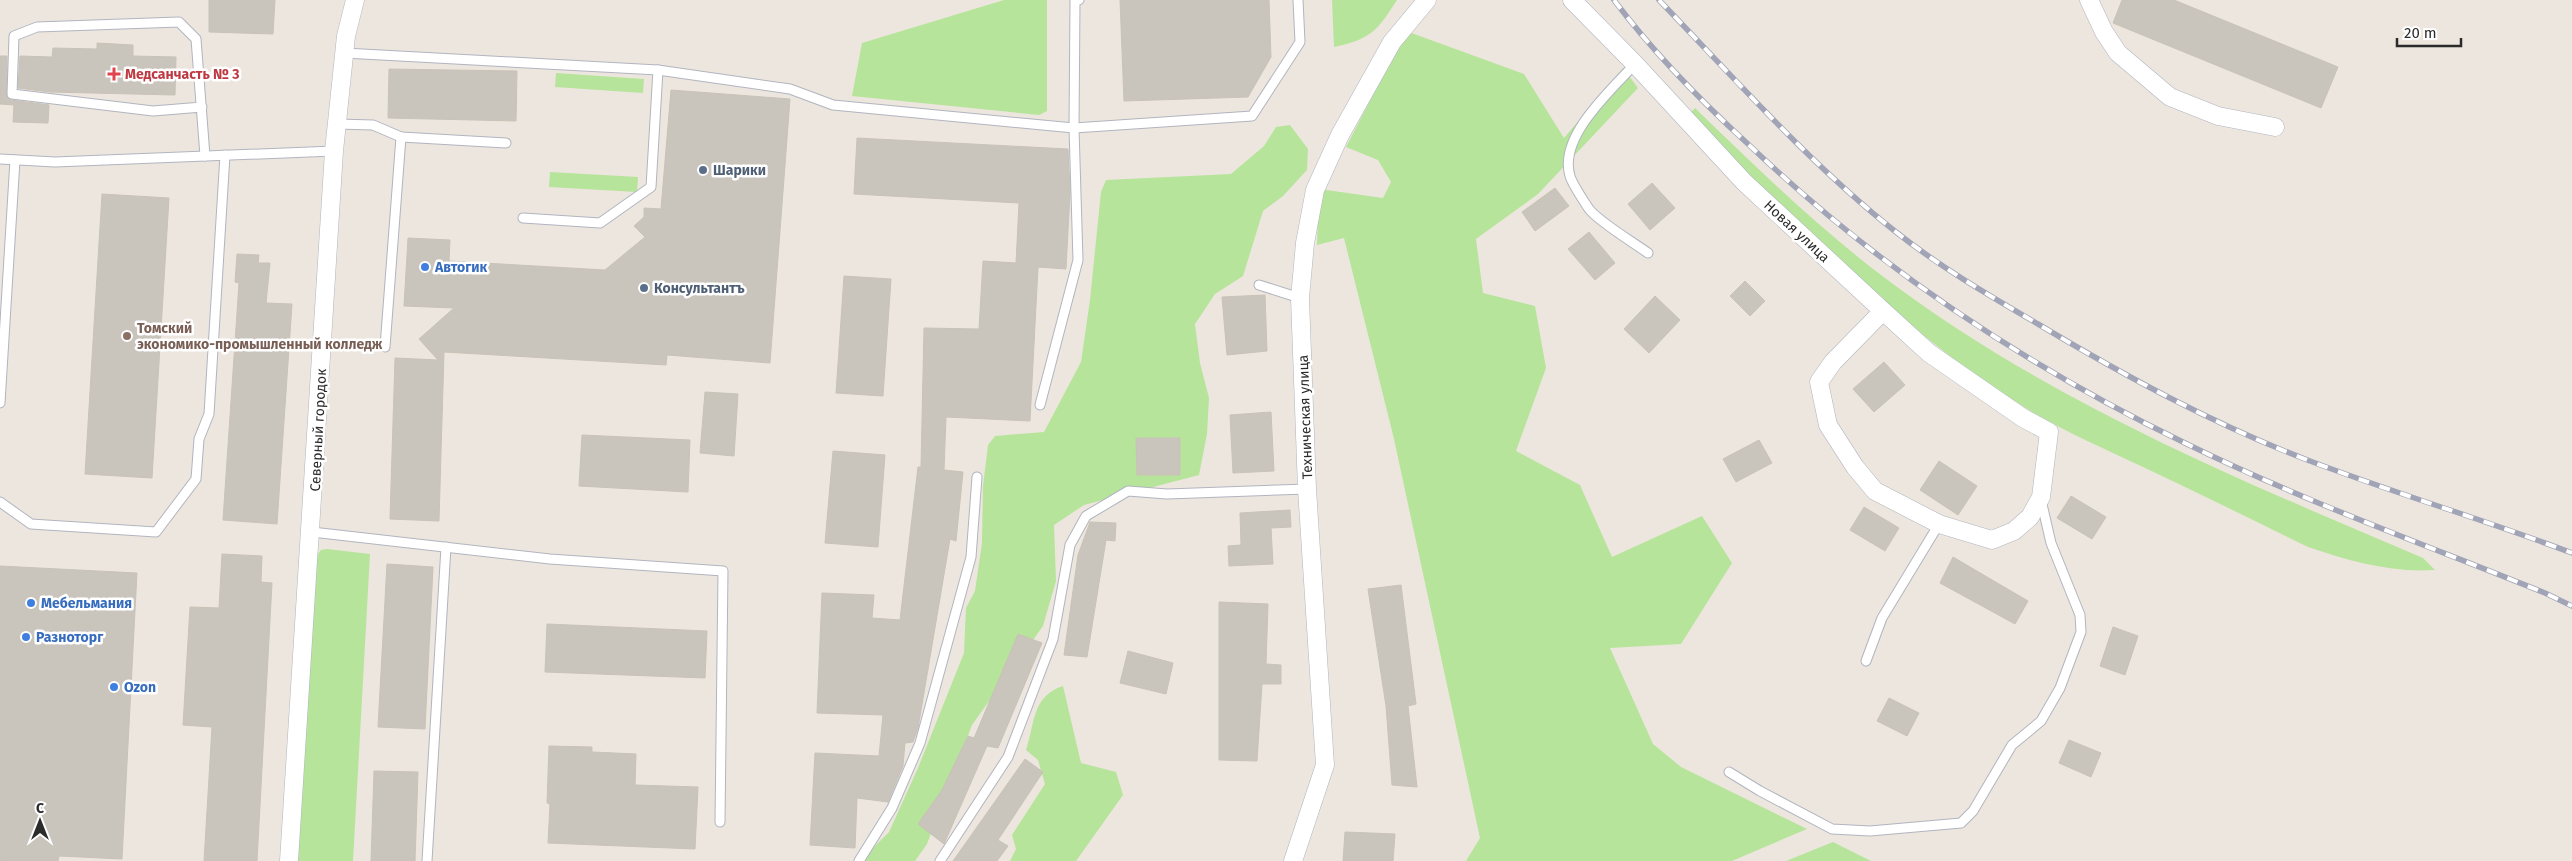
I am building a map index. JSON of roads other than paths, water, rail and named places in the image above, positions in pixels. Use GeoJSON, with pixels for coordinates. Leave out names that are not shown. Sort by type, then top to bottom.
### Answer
{"type":"FeatureCollection","features":[{"type":"Feature","properties":{"kind":"street","name":"Северный городок"},"geometry":{"type":"LineString","coordinates":[[289,861],[312,532],[334,151],[344,53],[356,0]]}},
{"type":"Feature","properties":{"kind":"street","name":"Техническая улица"},"geometry":{"type":"LineString","coordinates":[[1293,861],[1325,765],[1307,489],[1300,298],[1305,243],[1315,190],[1340,135],[1392,42],[1427,0]]}},
{"type":"Feature","properties":{"kind":"street","name":"Новая улица"},"geometry":{"type":"LineString","coordinates":[[1572,0],[1635,64],[1744,182],[1929,353],[2023,418],[2049,432],[2041,497]]}},
{"type":"Feature","properties":{"kind":"street"},"geometry":{"type":"LineString","coordinates":[[2089,0],[2104,32],[2118,53],[2170,97],[2218,116],[2275,126]]}},
{"type":"Feature","properties":{"kind":"street"},"geometry":{"type":"LineString","coordinates":[[1883,311],[1833,362],[1819,382],[1828,425],[1855,468],[1875,491],[1939,524],[1992,540],[2014,531],[2030,517],[2041,497]]}},
{"type":"Feature","properties":{"kind":"lane"},"geometry":{"type":"LineString","coordinates":[[1040,405],[1078,260],[1074,128],[1075,1],[1078,0]]}},
{"type":"Feature","properties":{"kind":"lane"},"geometry":{"type":"LineString","coordinates":[[344,53],[658,70],[790,88],[834,105],[1074,128],[1252,116],[1300,42],[1298,0]]}},
{"type":"Feature","properties":{"kind":"lane"},"geometry":{"type":"LineString","coordinates":[[202,107],[153,110],[12,94],[14,36],[37,27],[179,22],[196,39],[202,107],[205,156]]}},
{"type":"Feature","properties":{"kind":"lane"},"geometry":{"type":"LineString","coordinates":[[1635,64],[1593,109],[1573,142],[1569,162],[1570,177],[1590,210],[1648,253]]}},
{"type":"Feature","properties":{"kind":"lane"},"geometry":{"type":"LineString","coordinates":[[523,218],[600,224],[651,187],[658,70]]}},
{"type":"Feature","properties":{"kind":"lane"},"geometry":{"type":"LineString","coordinates":[[337,124],[373,125],[401,137],[506,143]]}},
{"type":"Feature","properties":{"kind":"lane"},"geometry":{"type":"LineString","coordinates":[[385,347],[401,137]]}},
{"type":"Feature","properties":{"kind":"lane"},"geometry":{"type":"LineString","coordinates":[[0,160],[55,162],[334,151]]}},
{"type":"Feature","properties":{"kind":"lane"},"geometry":{"type":"LineString","coordinates":[[0,502],[31,524],[156,532],[196,479],[199,439],[209,414],[225,155]]}},
{"type":"Feature","properties":{"kind":"lane"},"geometry":{"type":"LineString","coordinates":[[0,403],[15,160]]}},
{"type":"Feature","properties":{"kind":"lane"},"geometry":{"type":"LineString","coordinates":[[1259,285],[1300,298]]}},
{"type":"Feature","properties":{"kind":"lane"},"geometry":{"type":"LineString","coordinates":[[859,861],[892,808],[920,743],[971,557],[977,477]]}},
{"type":"Feature","properties":{"kind":"lane"},"geometry":{"type":"LineString","coordinates":[[940,861],[1008,757],[1054,639],[1070,544],[1086,516],[1128,491],[1167,494],[1307,489]]}},
{"type":"Feature","properties":{"kind":"lane"},"geometry":{"type":"LineString","coordinates":[[1729,772],[1760,791],[1832,829],[1870,831],[1961,823],[1973,811],[2012,744],[2041,721],[2060,688],[2081,632],[2080,614],[2051,543],[2041,497]]}},
{"type":"Feature","properties":{"kind":"lane"},"geometry":{"type":"LineString","coordinates":[[1866,661],[1882,618],[1939,524]]}},
{"type":"Feature","properties":{"kind":"lane"},"geometry":{"type":"LineString","coordinates":[[312,532],[550,559],[723,571],[720,822]]}},
{"type":"Feature","properties":{"kind":"lane"},"geometry":{"type":"LineString","coordinates":[[427,861],[446,547]]}},
{"type":"Feature","properties":{"kind":"railway"},"geometry":{"type":"LineString","coordinates":[[1614,0],[1661,57],[1695,93],[1797,189],[1848,232],[1901,272],[1955,311],[2011,347],[2127,414],[2231,465],[2320,504],[2545,593],[2572,606]]}},
{"type":"Feature","properties":{"kind":"railway"},"geometry":{"type":"LineString","coordinates":[[1659,0],[1803,150],[1864,206],[1913,245],[1984,292],[2137,381],[2240,432],[2310,461],[2572,553]]}},
{"type":"Feature","properties":{"kind":"place","name":"Медсанчасть № 3"},"geometry":{"type":"Point","coordinates":[114,74]}},
{"type":"Feature","properties":{"kind":"place","name":"Шарики"},"geometry":{"type":"Point","coordinates":[703,170]}},
{"type":"Feature","properties":{"kind":"place","name":"Автогик"},"geometry":{"type":"Point","coordinates":[425,267]}},
{"type":"Feature","properties":{"kind":"place","name":"Консультантъ"},"geometry":{"type":"Point","coordinates":[644,288]}},
{"type":"Feature","properties":{"kind":"place","name":"Томский экономико-промышленный колледж"},"geometry":{"type":"Point","coordinates":[127,336]}},
{"type":"Feature","properties":{"kind":"place","name":"Мебельмания"},"geometry":{"type":"Point","coordinates":[31,603]}},
{"type":"Feature","properties":{"kind":"place","name":"Разноторг"},"geometry":{"type":"Point","coordinates":[26,637]}},
{"type":"Feature","properties":{"kind":"place","name":"Ozon"},"geometry":{"type":"Point","coordinates":[114,687]}}]}
